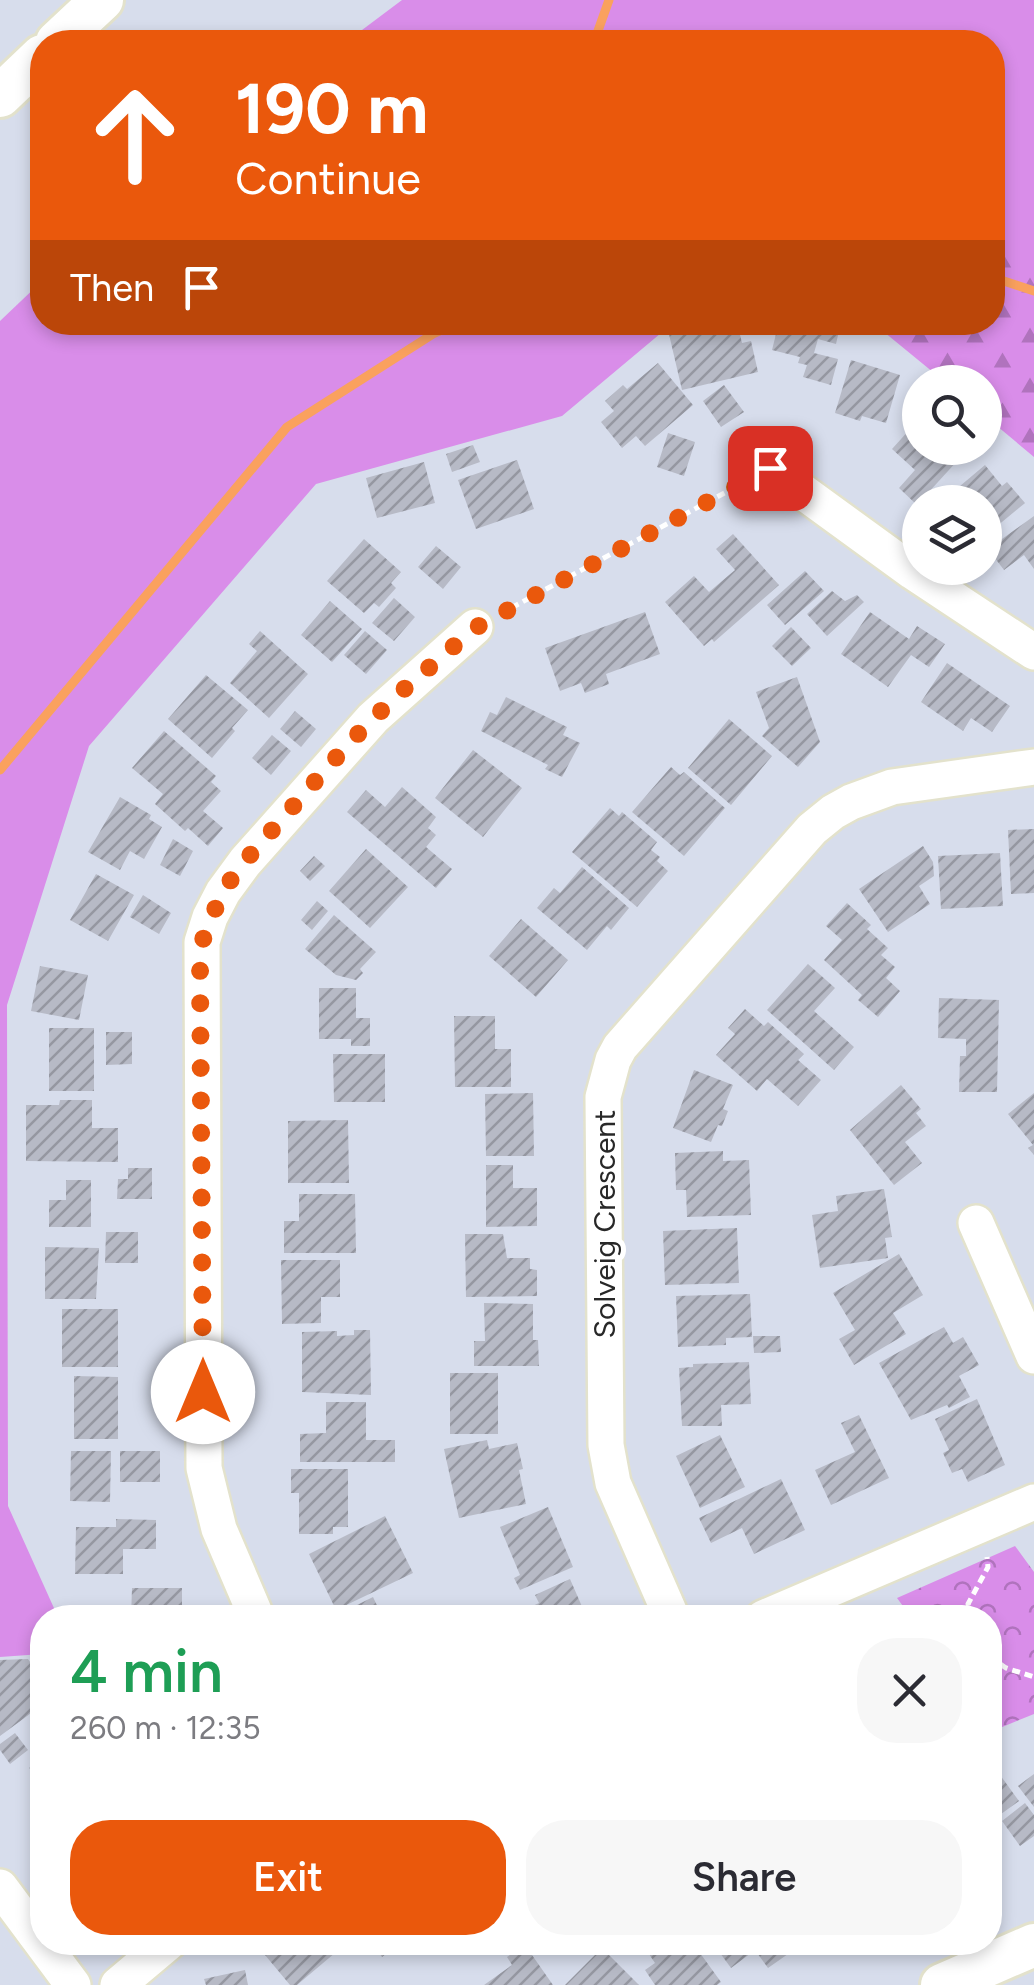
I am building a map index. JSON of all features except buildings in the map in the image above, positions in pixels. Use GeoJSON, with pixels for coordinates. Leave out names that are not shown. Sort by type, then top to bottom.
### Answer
{"type":"FeatureCollection","features":[{"type":"Feature","properties":{"kind":"street"},"geometry":{"type":"LineString","coordinates":[[70,30],[102,0]]}},
{"type":"Feature","properties":{"kind":"street"},"geometry":{"type":"LineString","coordinates":[[0,96],[30,67]]}},
{"type":"Feature","properties":{"kind":"street"},"geometry":{"type":"LineString","coordinates":[[770,468],[913,572],[1034,652]]}},
{"type":"Feature","properties":{"kind":"street"},"geometry":{"type":"LineString","coordinates":[[251,1605],[219,1529],[204,1468],[202,942],[222,892],[244,862],[372,718],[475,628]]}},
{"type":"Feature","properties":{"kind":"street","name":"Solveig Crescent"},"geometry":{"type":"LineString","coordinates":[[666,1605],[613,1484],[606,1445],[604,1097],[613,1060],[620,1047],[812,829],[832,812],[892,788],[1034,767]]}},
{"type":"Feature","properties":{"kind":"street"},"geometry":{"type":"LineString","coordinates":[[976,1223],[1034,1356]]}},
{"type":"Feature","properties":{"kind":"street"},"geometry":{"type":"LineString","coordinates":[[794,1605],[1034,1502]]}},
{"type":"Feature","properties":{"kind":"street"},"geometry":{"type":"LineString","coordinates":[[0,1886],[30,1927]]}},
{"type":"Feature","properties":{"kind":"street"},"geometry":{"type":"LineString","coordinates":[[942,1985],[1034,1945]]}},
{"type":"Feature","properties":{"kind":"street"},"geometry":{"type":"LineString","coordinates":[[51,1955],[73,1985]]}},
{"type":"Feature","properties":{"kind":"street"},"geometry":{"type":"LineString","coordinates":[[118,1985],[154,1955]]}},
{"type":"Feature","properties":{"kind":"path"},"geometry":{"type":"LineString","coordinates":[[475,628],[770,468]]}},
{"type":"Feature","properties":{"kind":"path"},"geometry":{"type":"LineString","coordinates":[[968,1605],[988,1567],[982,1525]]}},
{"type":"Feature","properties":{"kind":"path"},"geometry":{"type":"LineString","coordinates":[[1002,1665],[1034,1676]]}},
{"type":"Feature","properties":{"kind":"green space"},"geometry":{"type":"Polygon","coordinates":[[[402,0],[1034,0],[1034,385],[1001,335],[1005,335],[1005,30],[362,30],[402,0]]]}},
{"type":"Feature","properties":{"kind":"green space"},"geometry":{"type":"Polygon","coordinates":[[[1005,231],[1034,252],[1034,457],[1002,430],[1002,365],[924,365],[888,335],[1005,335],[1005,231]]]}},
{"type":"Feature","properties":{"kind":"green space"},"geometry":{"type":"Polygon","coordinates":[[[30,292],[30,335],[659,335],[562,416],[316,484],[89,746],[7,1005],[8,1506],[53,1605],[30,1605],[30,1655],[0,1657],[0,321],[30,292]]]}},
{"type":"Feature","properties":{"kind":"green space"},"geometry":{"type":"Polygon","coordinates":[[[1015,1546],[1034,1572],[1034,1714],[1002,1727],[1002,1605],[902,1605],[897,1598],[1015,1546]]]}},
{"type":"Feature","properties":{"kind":"waterway"},"geometry":{"type":"LineString","coordinates":[[598,30],[609,0]]}},
{"type":"Feature","properties":{"kind":"waterway"},"geometry":{"type":"LineString","coordinates":[[1005,281],[1034,291]]}},
{"type":"Feature","properties":{"kind":"waterway"},"geometry":{"type":"LineString","coordinates":[[0,770],[287,427],[431,335]]}},
{"type":"Feature","properties":{"kind":"route"},"geometry":{"type":"LineString","coordinates":[[203,1392],[200,972],[202,942],[222,892],[372,718],[475,628],[770,468]]}}]}
